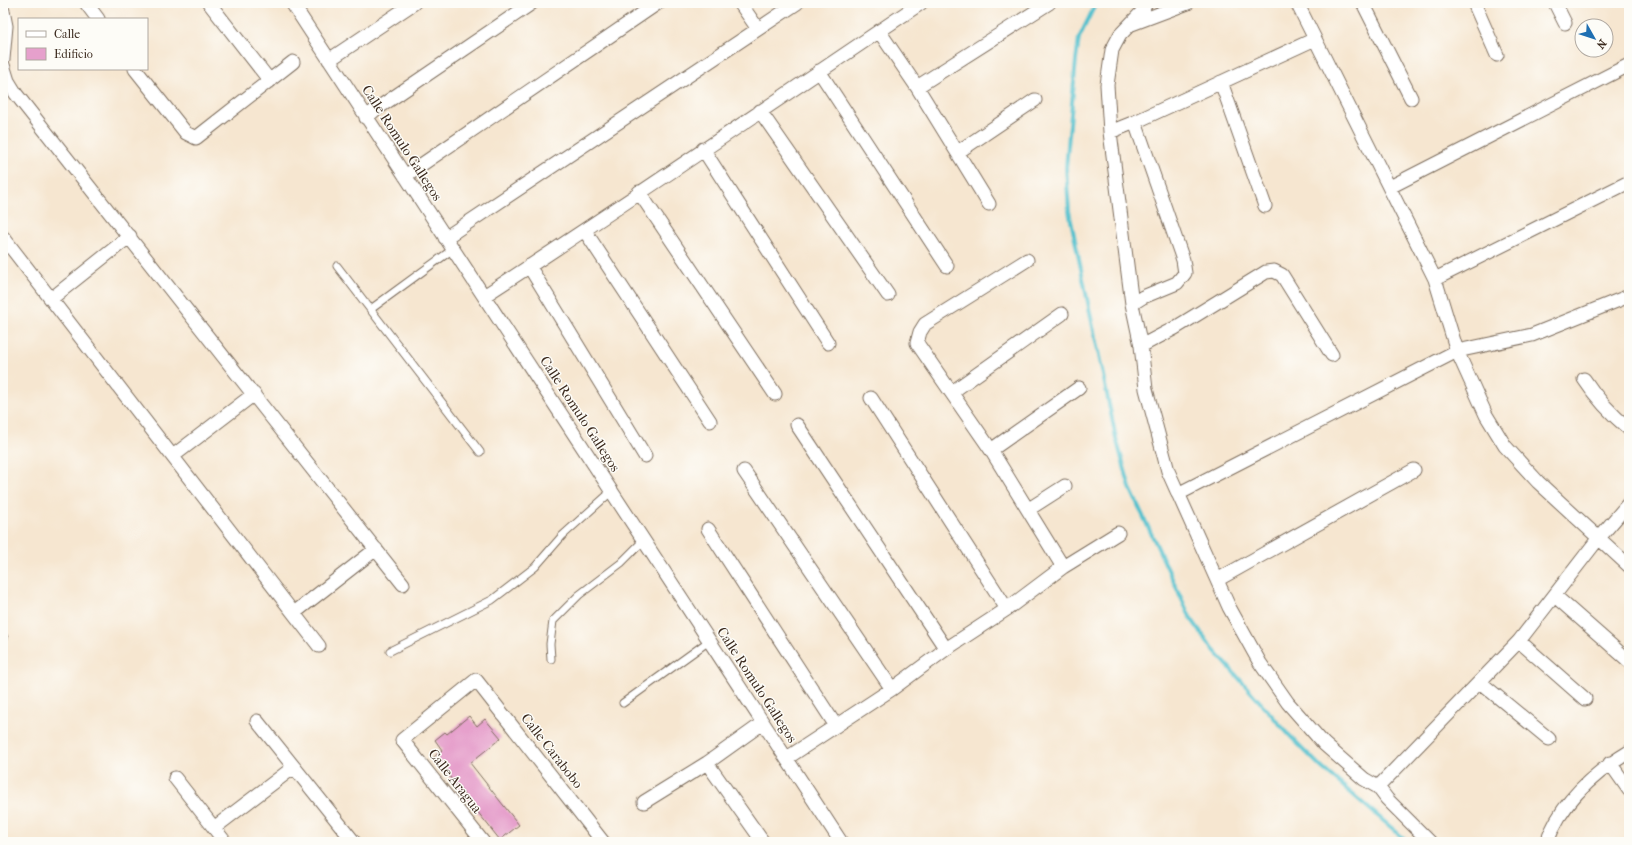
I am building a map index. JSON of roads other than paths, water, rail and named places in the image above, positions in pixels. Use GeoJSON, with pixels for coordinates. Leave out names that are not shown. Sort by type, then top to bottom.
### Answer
{"type":"FeatureCollection","features":[{"type":"Feature","properties":{"kind":"street"},"geometry":{"type":"LineString","coordinates":[[86,3],[97,18]]}},
{"type":"Feature","properties":{"kind":"street"},"geometry":{"type":"LineString","coordinates":[[208,3],[270,81]]}},
{"type":"Feature","properties":{"kind":"street","name":"Calle Romulo Gallegos"},"geometry":{"type":"LineString","coordinates":[[292,3],[842,842]]}},
{"type":"Feature","properties":{"kind":"street"},"geometry":{"type":"LineString","coordinates":[[329,60],[414,3]]}},
{"type":"Feature","properties":{"kind":"street"},"geometry":{"type":"LineString","coordinates":[[366,118],[375,110],[532,3]]}},
{"type":"Feature","properties":{"kind":"street"},"geometry":{"type":"LineString","coordinates":[[405,176],[658,3]]}},
{"type":"Feature","properties":{"kind":"street"},"geometry":{"type":"LineString","coordinates":[[740,3],[758,29]]}},
{"type":"Feature","properties":{"kind":"street"},"geometry":{"type":"LineString","coordinates":[[445,238],[797,3]]}},
{"type":"Feature","properties":{"kind":"street"},"geometry":{"type":"LineString","coordinates":[[484,296],[585,231],[703,149],[921,3]]}},
{"type":"Feature","properties":{"kind":"street"},"geometry":{"type":"LineString","coordinates":[[917,87],[1049,3]]}},
{"type":"Feature","properties":{"kind":"street"},"geometry":{"type":"LineString","coordinates":[[1146,3],[1141,13],[1120,35],[1112,50],[1107,85],[1110,132],[1132,304],[1141,346],[1146,389],[1153,420],[1168,471],[1217,580],[1260,663],[1288,703],[1324,744],[1364,779],[1378,787],[1387,799],[1430,842]]}},
{"type":"Feature","properties":{"kind":"street"},"geometry":{"type":"LineString","coordinates":[[1128,26],[1188,3]]}},
{"type":"Feature","properties":{"kind":"street"},"geometry":{"type":"LineString","coordinates":[[1297,3],[1435,279],[1457,351],[1486,415],[1505,446],[1538,482],[1629,566]]}},
{"type":"Feature","properties":{"kind":"street"},"geometry":{"type":"LineString","coordinates":[[1363,3],[1411,98]]}},
{"type":"Feature","properties":{"kind":"street"},"geometry":{"type":"LineString","coordinates":[[1474,3],[1498,55]]}},
{"type":"Feature","properties":{"kind":"street"},"geometry":{"type":"LineString","coordinates":[[1555,3],[1565,24]]}},
{"type":"Feature","properties":{"kind":"street"},"geometry":{"type":"LineString","coordinates":[[3,11],[6,26],[3,59]]}},
{"type":"Feature","properties":{"kind":"street"},"geometry":{"type":"LineString","coordinates":[[879,31],[917,87],[989,204]]}},
{"type":"Feature","properties":{"kind":"street"},"geometry":{"type":"LineString","coordinates":[[1110,132],[1135,122],[1315,39]]}},
{"type":"Feature","properties":{"kind":"street"},"geometry":{"type":"LineString","coordinates":[[137,70],[186,133],[196,138],[293,62]]}},
{"type":"Feature","properties":{"kind":"street"},"geometry":{"type":"LineString","coordinates":[[1390,187],[1629,65]]}},
{"type":"Feature","properties":{"kind":"street"},"geometry":{"type":"LineString","coordinates":[[3,66],[6,84],[16,94],[130,236],[403,584]]}},
{"type":"Feature","properties":{"kind":"street"},"geometry":{"type":"LineString","coordinates":[[819,71],[947,266]]}},
{"type":"Feature","properties":{"kind":"street"},"geometry":{"type":"LineString","coordinates":[[1221,82],[1265,206]]}},
{"type":"Feature","properties":{"kind":"street"},"geometry":{"type":"LineString","coordinates":[[958,152],[1035,100]]}},
{"type":"Feature","properties":{"kind":"street"},"geometry":{"type":"LineString","coordinates":[[760,111],[888,295]]}},
{"type":"Feature","properties":{"kind":"street"},"geometry":{"type":"LineString","coordinates":[[1132,304],[1143,297],[1177,283],[1185,273],[1183,260],[1135,122]]}},
{"type":"Feature","properties":{"kind":"street"},"geometry":{"type":"LineString","coordinates":[[703,149],[828,343]]}},
{"type":"Feature","properties":{"kind":"street"},"geometry":{"type":"LineString","coordinates":[[1435,279],[1629,182]]}},
{"type":"Feature","properties":{"kind":"street"},"geometry":{"type":"LineString","coordinates":[[640,192],[775,394]]}},
{"type":"Feature","properties":{"kind":"street"},"geometry":{"type":"LineString","coordinates":[[585,231],[710,421]]}},
{"type":"Feature","properties":{"kind":"street"},"geometry":{"type":"LineString","coordinates":[[51,299],[130,236]]}},
{"type":"Feature","properties":{"kind":"street"},"geometry":{"type":"LineString","coordinates":[[3,237],[320,646]]}},
{"type":"Feature","properties":{"kind":"street"},"geometry":{"type":"LineString","coordinates":[[1027,260],[925,324],[920,332],[917,343],[991,450],[1029,509],[1063,568]]}},
{"type":"Feature","properties":{"kind":"street"},"geometry":{"type":"LineString","coordinates":[[529,266],[645,456]]}},
{"type":"Feature","properties":{"kind":"street"},"geometry":{"type":"LineString","coordinates":[[1141,346],[1175,328],[1266,272],[1274,271],[1282,275],[1332,355]]}},
{"type":"Feature","properties":{"kind":"street"},"geometry":{"type":"LineString","coordinates":[[1178,494],[1457,351],[1532,335],[1629,296]]}},
{"type":"Feature","properties":{"kind":"street"},"geometry":{"type":"LineString","coordinates":[[952,392],[1062,314]]}},
{"type":"Feature","properties":{"kind":"street"},"geometry":{"type":"LineString","coordinates":[[1584,379],[1600,401],[1629,429]]}},
{"type":"Feature","properties":{"kind":"street"},"geometry":{"type":"LineString","coordinates":[[991,450],[1079,388]]}},
{"type":"Feature","properties":{"kind":"street"},"geometry":{"type":"LineString","coordinates":[[173,456],[254,394]]}},
{"type":"Feature","properties":{"kind":"street"},"geometry":{"type":"LineString","coordinates":[[871,398],[1007,609]]}},
{"type":"Feature","properties":{"kind":"street"},"geometry":{"type":"LineString","coordinates":[[797,425],[946,649]]}},
{"type":"Feature","properties":{"kind":"street"},"geometry":{"type":"LineString","coordinates":[[1217,580],[1414,470]]}},
{"type":"Feature","properties":{"kind":"street"},"geometry":{"type":"LineString","coordinates":[[744,471],[892,689]]}},
{"type":"Feature","properties":{"kind":"street"},"geometry":{"type":"LineString","coordinates":[[1029,509],[1065,486]]}},
{"type":"Feature","properties":{"kind":"street"},"geometry":{"type":"LineString","coordinates":[[1378,787],[1520,641],[1598,539],[1629,503]]}},
{"type":"Feature","properties":{"kind":"street"},"geometry":{"type":"LineString","coordinates":[[708,529],[836,726]]}},
{"type":"Feature","properties":{"kind":"street"},"geometry":{"type":"LineString","coordinates":[[787,758],[892,689],[946,649],[1007,609],[1063,568],[1118,533]]}},
{"type":"Feature","properties":{"kind":"street"},"geometry":{"type":"LineString","coordinates":[[294,613],[376,549]]}},
{"type":"Feature","properties":{"kind":"street"},"geometry":{"type":"LineString","coordinates":[[1555,596],[1629,661]]}},
{"type":"Feature","properties":{"kind":"street"},"geometry":{"type":"LineString","coordinates":[[1520,641],[1585,699]]}},
{"type":"Feature","properties":{"kind":"street","name":"Calle Carabobo"},"geometry":{"type":"LineString","coordinates":[[402,740],[476,680],[603,842]]}},
{"type":"Feature","properties":{"kind":"street"},"geometry":{"type":"LineString","coordinates":[[1481,682],[1549,739]]}},
{"type":"Feature","properties":{"kind":"street"},"geometry":{"type":"LineString","coordinates":[[257,721],[354,842]]}},
{"type":"Feature","properties":{"kind":"street"},"geometry":{"type":"LineString","coordinates":[[644,802],[707,763],[763,723]]}},
{"type":"Feature","properties":{"kind":"street","name":"Calle Aragua"},"geometry":{"type":"LineString","coordinates":[[402,740],[483,842]]}},
{"type":"Feature","properties":{"kind":"street"},"geometry":{"type":"LineString","coordinates":[[1547,842],[1554,825],[1565,807],[1594,776],[1610,763],[1629,752]]}},
{"type":"Feature","properties":{"kind":"street"},"geometry":{"type":"LineString","coordinates":[[707,763],[763,842]]}},
{"type":"Feature","properties":{"kind":"street"},"geometry":{"type":"LineString","coordinates":[[1610,763],[1629,790]]}},
{"type":"Feature","properties":{"kind":"street"},"geometry":{"type":"LineString","coordinates":[[214,828],[294,767]]}},
{"type":"Feature","properties":{"kind":"street"},"geometry":{"type":"LineString","coordinates":[[175,778],[225,842]]}},
{"type":"Feature","properties":{"kind":"lane"},"geometry":{"type":"LineString","coordinates":[[371,309],[453,249]]}},
{"type":"Feature","properties":{"kind":"lane"},"geometry":{"type":"LineString","coordinates":[[337,266],[480,452]]}},
{"type":"Feature","properties":{"kind":"lane"},"geometry":{"type":"LineString","coordinates":[[390,651],[492,600],[536,567],[562,536],[612,491]]}},
{"type":"Feature","properties":{"kind":"lane"},"geometry":{"type":"LineString","coordinates":[[552,659],[550,644],[553,621],[579,596],[621,563],[644,540]]}},
{"type":"Feature","properties":{"kind":"lane"},"geometry":{"type":"LineString","coordinates":[[623,703],[709,641]]}},
{"type":"Feature","properties":{"kind":"waterway"},"geometry":{"type":"LineString","coordinates":[[1096,3],[1079,38],[1076,60],[1066,167],[1069,211],[1116,438],[1130,488],[1190,617],[1212,648],[1290,736],[1322,768],[1408,842]]}}]}
